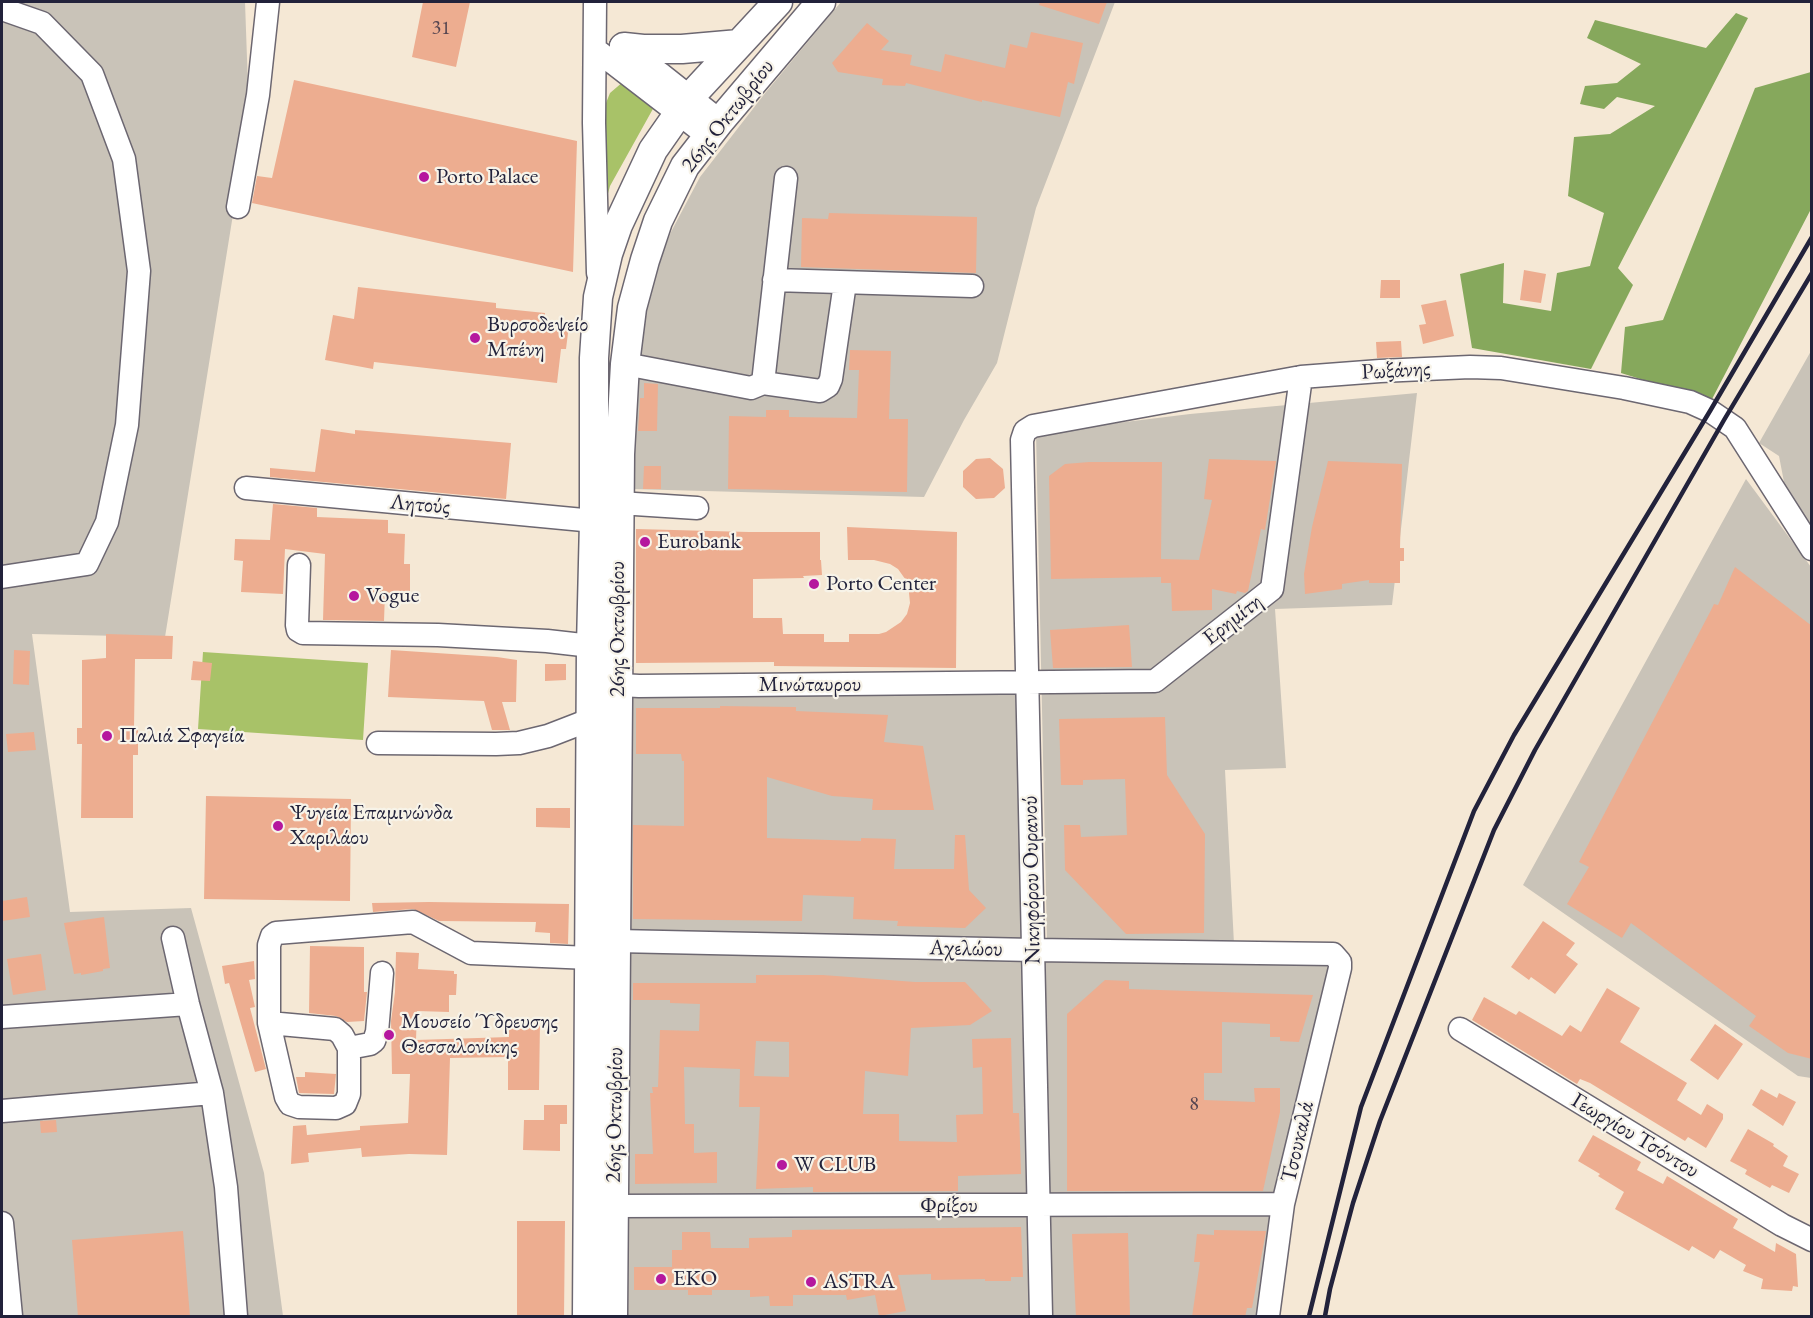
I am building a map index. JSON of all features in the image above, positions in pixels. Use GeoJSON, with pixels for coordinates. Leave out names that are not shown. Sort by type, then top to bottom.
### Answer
{"type":"FeatureCollection","features":[{"type":"Feature","properties":{"kind":"main road","name":"26ης Οκτωβρίου"},"geometry":{"type":"LineString","coordinates":[[587,1317],[592,719],[605,685],[591,646],[594,358],[598,297],[608,254],[638,178],[653,150],[684,105],[778,2]]}},
{"type":"Feature","properties":{"kind":"main road","name":"26ης Οκτωβρίου"},"geometry":{"type":"LineString","coordinates":[[613,1317],[617,941],[605,685],[619,503],[625,364],[632,308],[658,221],[685,166],[820,2]]}},
{"type":"Feature","properties":{"kind":"main road"},"geometry":{"type":"LineString","coordinates":[[624,47],[682,49],[739,44]]}},
{"type":"Feature","properties":{"kind":"street"},"geometry":{"type":"LineString","coordinates":[[238,207],[258,95],[268,2]]}},
{"type":"Feature","properties":{"kind":"street"},"geometry":{"type":"LineString","coordinates":[[595,2],[594,123],[598,297]]}},
{"type":"Feature","properties":{"kind":"street"},"geometry":{"type":"LineString","coordinates":[[2,9],[42,23],[92,74],[124,159],[138,271],[128,425],[106,522],[87,564],[2,577]]}},
{"type":"Feature","properties":{"kind":"street"},"geometry":{"type":"LineString","coordinates":[[595,39],[624,47],[684,105]]}},
{"type":"Feature","properties":{"kind":"street"},"geometry":{"type":"LineString","coordinates":[[595,39],[714,128]]}},
{"type":"Feature","properties":{"kind":"street"},"geometry":{"type":"LineString","coordinates":[[763,383],[786,178]]}},
{"type":"Feature","properties":{"kind":"street"},"geometry":{"type":"LineString","coordinates":[[774,280],[972,286]]}},
{"type":"Feature","properties":{"kind":"street"},"geometry":{"type":"LineString","coordinates":[[625,364],[751,388],[763,383],[820,391],[828,386],[831,380],[845,283]]}},
{"type":"Feature","properties":{"kind":"street","name":"Ρωξάνης"},"geometry":{"type":"LineString","coordinates":[[1022,444],[1025,431],[1033,426],[1300,377],[1380,371],[1491,368],[1624,388],[1690,402],[1710,411],[1735,428],[1812,549]]}},
{"type":"Feature","properties":{"kind":"street","name":"Ερημίτη"},"geometry":{"type":"LineString","coordinates":[[1027,683],[1155,681],[1272,589],[1300,377]]}},
{"type":"Feature","properties":{"kind":"street","name":"Νικηφόρου Ουρανού"},"geometry":{"type":"LineString","coordinates":[[1022,444],[1041,1317]]}},
{"type":"Feature","properties":{"kind":"street","name":"Λητούς"},"geometry":{"type":"LineString","coordinates":[[246,489],[594,521]]}},
{"type":"Feature","properties":{"kind":"street"},"geometry":{"type":"LineString","coordinates":[[619,503],[698,508]]}},
{"type":"Feature","properties":{"kind":"street"},"geometry":{"type":"LineString","coordinates":[[299,565],[297,626],[298,630],[303,633],[438,635],[547,641],[591,646]]}},
{"type":"Feature","properties":{"kind":"street","name":"Μινώταυρου"},"geometry":{"type":"LineString","coordinates":[[605,685],[1027,683]]}},
{"type":"Feature","properties":{"kind":"street"},"geometry":{"type":"LineString","coordinates":[[378,743],[519,743],[548,736],[592,719]]}},
{"type":"Feature","properties":{"kind":"street"},"geometry":{"type":"LineString","coordinates":[[269,1023],[335,1029],[342,1035],[349,1048],[349,1094],[345,1104],[336,1107],[294,1107],[286,1097],[269,1023],[269,945],[272,936],[281,932],[413,922],[471,953],[590,958]]}},
{"type":"Feature","properties":{"kind":"street"},"geometry":{"type":"LineString","coordinates":[[173,938],[212,1093],[226,1187],[236,1317]]}},
{"type":"Feature","properties":{"kind":"street","name":"Αχελώου"},"geometry":{"type":"LineString","coordinates":[[617,941],[1033,950],[1327,952],[1337,957],[1340,969]]}},
{"type":"Feature","properties":{"kind":"street","name":"Τσουκαλά"},"geometry":{"type":"LineString","coordinates":[[1268,1317],[1284,1204],[1340,969]]}},
{"type":"Feature","properties":{"kind":"street"},"geometry":{"type":"LineString","coordinates":[[349,1048],[370,1044],[376,1037],[382,973]]}},
{"type":"Feature","properties":{"kind":"street"},"geometry":{"type":"LineString","coordinates":[[2,1017],[188,1004]]}},
{"type":"Feature","properties":{"kind":"street","name":"Γεωργίου Τσόντου"},"geometry":{"type":"LineString","coordinates":[[1460,1029],[1762,1213],[1812,1240]]}},
{"type":"Feature","properties":{"kind":"street"},"geometry":{"type":"LineString","coordinates":[[2,1111],[212,1093]]}},
{"type":"Feature","properties":{"kind":"street","name":"Φρίξου"},"geometry":{"type":"LineString","coordinates":[[614,1206],[1284,1204]]}},
{"type":"Feature","properties":{"kind":"street"},"geometry":{"type":"LineString","coordinates":[[2,1223],[11,1317]]}},
{"type":"Feature","properties":{"kind":"shaded area"},"geometry":{"type":"Polygon","coordinates":[[[2,2],[245,2],[249,115],[165,637],[32,634],[70,912],[191,908],[264,1173],[283,1316],[2,1316],[2,2]]]}},
{"type":"Feature","properties":{"kind":"shaded area"},"geometry":{"type":"Polygon","coordinates":[[[841,2],[1115,2],[1036,208],[997,363],[924,497],[631,489],[637,359],[646,309],[658,265],[671,232],[700,177],[766,92],[841,2]]]}},
{"type":"Feature","properties":{"kind":"shaded area"},"geometry":{"type":"Polygon","coordinates":[[[1811,351],[1811,532],[1782,488],[1784,482],[1779,456],[1759,443],[1811,351]]]}},
{"type":"Feature","properties":{"kind":"shaded area"},"geometry":{"type":"Polygon","coordinates":[[[1417,393],[1392,605],[1275,609],[1286,768],[1225,770],[1234,944],[1047,941],[1036,433],[1190,414],[1417,393]]]}},
{"type":"Feature","properties":{"kind":"shaded area"},"geometry":{"type":"Polygon","coordinates":[[[1746,479],[1811,567],[1811,1078],[1798,1076],[1523,885],[1746,479]]]}},
{"type":"Feature","properties":{"kind":"shaded area"},"geometry":{"type":"Polygon","coordinates":[[[1027,683],[1033,950],[1327,952],[1340,969],[1270,1316],[625,1316],[627,693],[1027,683]]]}},
{"type":"Feature","properties":{"kind":"green space"},"geometry":{"type":"Polygon","coordinates":[[[1736,13],[1748,18],[1618,268],[1633,285],[1591,369],[1472,348],[1460,274],[1504,263],[1503,303],[1551,311],[1557,273],[1590,266],[1604,213],[1568,196],[1574,137],[1610,134],[1655,106],[1617,97],[1604,109],[1580,104],[1585,86],[1617,83],[1641,64],[1587,38],[1595,20],[1706,48],[1736,13]]]}},
{"type":"Feature","properties":{"kind":"green space"},"geometry":{"type":"Polygon","coordinates":[[[1811,72],[1811,209],[1711,401],[1621,373],[1625,327],[1663,320],[1755,88],[1811,72]]]}},
{"type":"Feature","properties":{"kind":"green space"},"geometry":{"type":"Polygon","coordinates":[[[624,81],[654,107],[610,186],[606,201],[604,108],[610,93],[624,81]]]}},
{"type":"Feature","properties":{"kind":"green space"},"geometry":{"type":"Polygon","coordinates":[[[203,652],[368,663],[363,740],[198,729],[203,652]]]}},
{"type":"Feature","properties":{"kind":"building"},"geometry":{"type":"Polygon","coordinates":[[[423,2],[470,2],[456,67],[412,57],[423,2]]]}},
{"type":"Feature","properties":{"kind":"building"},"geometry":{"type":"Polygon","coordinates":[[[1040,2],[1107,2],[1099,24],[1039,5],[1040,2]]]}},
{"type":"Feature","properties":{"kind":"building"},"geometry":{"type":"Polygon","coordinates":[[[867,23],[889,41],[881,50],[912,55],[910,65],[941,72],[945,54],[1005,68],[1010,44],[1027,48],[1031,32],[1083,43],[1074,84],[1068,82],[1060,117],[982,100],[982,102],[906,83],[905,86],[882,85],[883,79],[838,72],[832,63],[867,23]]]}},
{"type":"Feature","properties":{"kind":"building","name":"Porto Palace"},"geometry":{"type":"Polygon","coordinates":[[[294,80],[577,141],[573,272],[252,203],[257,176],[272,178],[294,80]]]}},
{"type":"Feature","properties":{"kind":"building"},"geometry":{"type":"Polygon","coordinates":[[[829,213],[977,217],[976,273],[801,267],[802,218],[828,219],[829,213]]]}},
{"type":"Feature","properties":{"kind":"building"},"geometry":{"type":"Polygon","coordinates":[[[1524,270],[1546,274],[1541,303],[1520,300],[1524,270]]]}},
{"type":"Feature","properties":{"kind":"building"},"geometry":{"type":"Polygon","coordinates":[[[1381,280],[1400,280],[1400,298],[1380,298],[1381,280]]]}},
{"type":"Feature","properties":{"kind":"building","name":"Βυρσοδεψείο Μπένη"},"geometry":{"type":"Polygon","coordinates":[[[358,287],[496,303],[496,308],[545,313],[544,323],[569,325],[566,349],[561,349],[557,383],[374,362],[373,369],[325,360],[333,315],[354,319],[358,287]]]}},
{"type":"Feature","properties":{"kind":"building"},"geometry":{"type":"Polygon","coordinates":[[[1446,300],[1454,336],[1423,344],[1419,325],[1426,324],[1421,305],[1446,300]]]}},
{"type":"Feature","properties":{"kind":"building"},"geometry":{"type":"Polygon","coordinates":[[[1401,341],[1402,357],[1377,358],[1376,342],[1401,341]]]}},
{"type":"Feature","properties":{"kind":"building"},"geometry":{"type":"Polygon","coordinates":[[[850,350],[891,351],[889,419],[908,419],[907,492],[728,489],[729,416],[766,417],[766,410],[789,410],[789,417],[857,418],[859,370],[849,370],[850,350]]]}},
{"type":"Feature","properties":{"kind":"building"},"geometry":{"type":"Polygon","coordinates":[[[644,383],[658,384],[657,431],[638,431],[640,398],[644,398],[644,383]]]}},
{"type":"Feature","properties":{"kind":"building"},"geometry":{"type":"Polygon","coordinates":[[[321,429],[355,434],[355,430],[511,443],[506,499],[270,477],[270,468],[315,472],[321,429]]]}},
{"type":"Feature","properties":{"kind":"building"},"geometry":{"type":"Polygon","coordinates":[[[990,458],[1003,469],[1005,488],[994,498],[976,499],[963,487],[963,471],[976,459],[990,458]]]}},
{"type":"Feature","properties":{"kind":"building"},"geometry":{"type":"Polygon","coordinates":[[[1209,459],[1276,461],[1265,530],[1261,529],[1248,591],[1245,593],[1237,591],[1236,594],[1212,589],[1212,610],[1172,611],[1171,583],[1161,583],[1161,577],[1051,579],[1049,476],[1065,464],[1162,462],[1161,559],[1199,560],[1212,500],[1204,499],[1209,459]]]}},
{"type":"Feature","properties":{"kind":"building"},"geometry":{"type":"Polygon","coordinates":[[[1328,461],[1402,464],[1400,548],[1404,548],[1404,561],[1400,561],[1400,583],[1369,583],[1369,580],[1342,584],[1342,589],[1305,594],[1304,574],[1312,527],[1328,461]]]}},
{"type":"Feature","properties":{"kind":"building"},"geometry":{"type":"Polygon","coordinates":[[[644,466],[661,466],[661,489],[643,489],[644,466]]]}},
{"type":"Feature","properties":{"kind":"building"},"geometry":{"type":"Polygon","coordinates":[[[273,504],[317,508],[317,517],[388,520],[388,533],[405,534],[404,564],[410,564],[410,593],[385,593],[384,621],[323,620],[325,554],[285,549],[283,594],[241,592],[243,561],[234,560],[235,539],[270,540],[273,504]]]}},
{"type":"Feature","properties":{"kind":"building"},"geometry":{"type":"Polygon","coordinates":[[[847,527],[957,532],[956,668],[774,666],[774,662],[636,663],[636,529],[820,532],[822,575],[803,576],[804,578],[753,579],[753,618],[782,618],[783,634],[824,634],[824,642],[849,642],[849,634],[886,632],[901,622],[907,614],[910,603],[908,583],[898,569],[890,564],[874,560],[848,560],[847,527]]]}},
{"type":"Feature","properties":{"kind":"building"},"geometry":{"type":"Polygon","coordinates":[[[1735,567],[1812,626],[1812,1059],[1788,1053],[1749,1026],[1756,1016],[1631,923],[1622,938],[1567,904],[1589,867],[1579,862],[1714,604],[1718,605],[1735,567]]]}},
{"type":"Feature","properties":{"kind":"building"},"geometry":{"type":"Polygon","coordinates":[[[1129,625],[1132,667],[1053,668],[1050,630],[1129,625]]]}},
{"type":"Feature","properties":{"kind":"building","name":"Παλιά Σφαγεία"},"geometry":{"type":"Polygon","coordinates":[[[106,634],[173,636],[172,659],[135,659],[134,728],[138,728],[138,755],[133,755],[133,818],[81,818],[82,744],[77,744],[77,728],[82,728],[82,660],[106,658],[106,634]]]}},
{"type":"Feature","properties":{"kind":"building"},"geometry":{"type":"Polygon","coordinates":[[[14,650],[30,651],[29,685],[13,684],[14,650]]]}},
{"type":"Feature","properties":{"kind":"building"},"geometry":{"type":"Polygon","coordinates":[[[391,650],[517,660],[516,702],[502,702],[510,730],[492,730],[484,701],[388,697],[391,650]]]}},
{"type":"Feature","properties":{"kind":"building"},"geometry":{"type":"Polygon","coordinates":[[[193,661],[212,663],[210,681],[191,680],[193,661]]]}},
{"type":"Feature","properties":{"kind":"building"},"geometry":{"type":"Polygon","coordinates":[[[545,664],[566,664],[566,680],[545,681],[545,664]]]}},
{"type":"Feature","properties":{"kind":"building"},"geometry":{"type":"Polygon","coordinates":[[[720,706],[796,707],[796,711],[888,715],[884,742],[923,746],[934,810],[872,810],[873,799],[832,796],[767,777],[767,838],[861,841],[861,838],[896,839],[894,869],[954,869],[955,835],[965,835],[969,890],[986,908],[965,928],[897,926],[898,921],[853,919],[854,897],[803,895],[802,921],[633,919],[633,825],[684,826],[684,761],[682,761],[681,754],[636,754],[636,708],[720,708],[720,706]]]}},
{"type":"Feature","properties":{"kind":"building"},"geometry":{"type":"Polygon","coordinates":[[[1165,717],[1167,775],[1205,834],[1204,933],[1126,934],[1065,870],[1064,825],[1080,825],[1081,837],[1127,835],[1125,779],[1083,780],[1083,785],[1061,785],[1059,719],[1165,717]]]}},
{"type":"Feature","properties":{"kind":"building"},"geometry":{"type":"Polygon","coordinates":[[[34,732],[36,750],[8,752],[6,734],[34,732]]]}},
{"type":"Feature","properties":{"kind":"building"},"geometry":{"type":"Polygon","coordinates":[[[206,796],[351,799],[350,901],[204,899],[206,796]]]}},
{"type":"Feature","properties":{"kind":"building"},"geometry":{"type":"Polygon","coordinates":[[[536,808],[570,808],[570,828],[536,827],[536,808]]]}},
{"type":"Feature","properties":{"kind":"building"},"geometry":{"type":"Polygon","coordinates":[[[27,897],[30,917],[2,921],[2,901],[27,897]]]}},
{"type":"Feature","properties":{"kind":"building"},"geometry":{"type":"Polygon","coordinates":[[[372,903],[569,904],[568,944],[550,943],[550,933],[535,932],[536,922],[439,921],[413,909],[373,912],[372,903]]]}},
{"type":"Feature","properties":{"kind":"building"},"geometry":{"type":"Polygon","coordinates":[[[104,917],[110,968],[81,975],[81,973],[74,974],[64,923],[104,917]]]}},
{"type":"Feature","properties":{"kind":"building"},"geometry":{"type":"Polygon","coordinates":[[[1543,921],[1575,943],[1566,955],[1578,964],[1555,994],[1531,977],[1529,980],[1511,967],[1543,921]]]}},
{"type":"Feature","properties":{"kind":"building"},"geometry":{"type":"Polygon","coordinates":[[[310,946],[364,947],[364,992],[367,992],[364,1021],[347,1022],[336,1016],[309,1013],[310,946]]]}},
{"type":"Feature","properties":{"kind":"building"},"geometry":{"type":"Polygon","coordinates":[[[396,952],[419,953],[418,969],[454,971],[454,974],[457,974],[456,995],[449,995],[449,1012],[417,1011],[416,1040],[509,1037],[509,1021],[540,1022],[539,1090],[508,1090],[508,1057],[450,1058],[447,1155],[409,1154],[362,1157],[361,1148],[308,1153],[309,1162],[291,1164],[293,1126],[306,1125],[307,1135],[360,1130],[360,1126],[408,1123],[410,1074],[392,1074],[391,1021],[395,992],[396,952]]]}},
{"type":"Feature","properties":{"kind":"building"},"geometry":{"type":"Polygon","coordinates":[[[41,954],[46,990],[13,995],[7,959],[41,954]]]}},
{"type":"Feature","properties":{"kind":"building"},"geometry":{"type":"Polygon","coordinates":[[[254,961],[255,979],[249,980],[255,1007],[250,1008],[266,1069],[255,1072],[229,983],[225,984],[222,966],[254,961]]]}},
{"type":"Feature","properties":{"kind":"building"},"geometry":{"type":"Polygon","coordinates":[[[756,975],[823,975],[915,982],[965,982],[992,1011],[970,1025],[911,1028],[908,1076],[865,1071],[863,1114],[899,1114],[899,1141],[957,1142],[956,1115],[983,1114],[982,1067],[973,1068],[972,1039],[1011,1038],[1013,1113],[1019,1113],[1021,1174],[958,1176],[958,1191],[813,1192],[813,1187],[756,1189],[760,1107],[739,1107],[740,1069],[684,1067],[685,1124],[694,1124],[694,1153],[717,1152],[717,1183],[635,1184],[635,1154],[653,1154],[650,1093],[653,1093],[652,1087],[658,1087],[660,1030],[699,1031],[700,1004],[670,1003],[670,1000],[633,1000],[633,983],[756,983],[756,975]],[[756,1041],[754,1076],[789,1077],[789,1042],[756,1041]]]}},
{"type":"Feature","properties":{"kind":"building"},"geometry":{"type":"Polygon","coordinates":[[[1105,980],[1129,981],[1129,989],[1313,995],[1299,1042],[1280,1041],[1280,1037],[1270,1037],[1270,1024],[1222,1022],[1222,1073],[1204,1073],[1204,1100],[1255,1102],[1254,1088],[1280,1088],[1280,1112],[1263,1191],[1067,1191],[1067,1014],[1105,980]]]}},
{"type":"Feature","properties":{"kind":"building"},"geometry":{"type":"Polygon","coordinates":[[[1607,988],[1640,1008],[1620,1042],[1687,1083],[1677,1100],[1701,1115],[1707,1104],[1723,1114],[1723,1119],[1706,1148],[1688,1137],[1685,1141],[1590,1083],[1580,1079],[1577,1084],[1472,1020],[1484,997],[1516,1015],[1519,1011],[1562,1036],[1570,1025],[1581,1032],[1607,988]]]}},
{"type":"Feature","properties":{"kind":"building"},"geometry":{"type":"Polygon","coordinates":[[[1715,1024],[1743,1044],[1718,1080],[1690,1060],[1715,1024]]]}},
{"type":"Feature","properties":{"kind":"building"},"geometry":{"type":"Polygon","coordinates":[[[305,1072],[336,1074],[334,1094],[299,1093],[296,1077],[305,1077],[305,1072]]]}},
{"type":"Feature","properties":{"kind":"building"},"geometry":{"type":"Polygon","coordinates":[[[1761,1089],[1777,1098],[1779,1093],[1796,1102],[1783,1126],[1752,1105],[1761,1089]]]}},
{"type":"Feature","properties":{"kind":"building"},"geometry":{"type":"Polygon","coordinates":[[[544,1105],[567,1105],[567,1124],[560,1124],[560,1151],[523,1150],[524,1120],[544,1120],[544,1105]]]}},
{"type":"Feature","properties":{"kind":"building"},"geometry":{"type":"Polygon","coordinates":[[[56,1120],[57,1132],[41,1133],[40,1121],[56,1120]]]}},
{"type":"Feature","properties":{"kind":"building"},"geometry":{"type":"Polygon","coordinates":[[[1748,1129],[1774,1144],[1773,1146],[1788,1156],[1783,1166],[1799,1174],[1789,1193],[1772,1185],[1770,1188],[1745,1174],[1747,1170],[1730,1161],[1748,1129]]]}},
{"type":"Feature","properties":{"kind":"building"},"geometry":{"type":"Polygon","coordinates":[[[1593,1135],[1641,1162],[1637,1170],[1663,1184],[1667,1176],[1738,1219],[1733,1228],[1775,1252],[1776,1243],[1796,1254],[1798,1287],[1793,1286],[1792,1291],[1761,1289],[1763,1279],[1743,1271],[1746,1265],[1720,1250],[1714,1259],[1692,1246],[1689,1251],[1615,1209],[1624,1192],[1578,1161],[1593,1135]]]}},
{"type":"Feature","properties":{"kind":"building"},"geometry":{"type":"Polygon","coordinates":[[[517,1221],[565,1221],[564,1317],[517,1317],[517,1221]]]}},
{"type":"Feature","properties":{"kind":"building"},"geometry":{"type":"Polygon","coordinates":[[[1021,1227],[1023,1277],[1011,1277],[1011,1281],[985,1281],[985,1279],[931,1280],[931,1274],[898,1275],[906,1311],[879,1316],[875,1295],[847,1300],[846,1295],[793,1295],[793,1306],[770,1306],[769,1296],[750,1297],[750,1290],[712,1290],[712,1295],[688,1295],[688,1290],[634,1290],[634,1267],[672,1267],[672,1250],[682,1250],[682,1232],[710,1232],[711,1248],[749,1248],[749,1238],[792,1237],[792,1230],[1021,1227]]]}},
{"type":"Feature","properties":{"kind":"building"},"geometry":{"type":"Polygon","coordinates":[[[1214,1230],[1266,1231],[1252,1308],[1247,1308],[1245,1317],[1192,1317],[1200,1262],[1194,1262],[1197,1234],[1214,1235],[1214,1230]]]}},
{"type":"Feature","properties":{"kind":"building"},"geometry":{"type":"Polygon","coordinates":[[[183,1231],[190,1317],[78,1317],[72,1240],[183,1231]]]}},
{"type":"Feature","properties":{"kind":"building"},"geometry":{"type":"Polygon","coordinates":[[[1128,1233],[1130,1317],[1076,1317],[1072,1234],[1128,1233]]]}},
{"type":"Feature","properties":{"kind":"railway"},"geometry":{"type":"LineString","coordinates":[[1309,1316],[1361,1107],[1474,811],[1514,735],[1710,411],[1812,237]]}},
{"type":"Feature","properties":{"kind":"railway"},"geometry":{"type":"LineString","coordinates":[[1325,1316],[1353,1203],[1380,1121],[1494,830],[1535,750],[1724,420],[1812,273]]}},
{"type":"Feature","properties":{"kind":"place","name":"Porto Palace"},"geometry":{"type":"Point","coordinates":[424,177]}},
{"type":"Feature","properties":{"kind":"place","name":"Βυρσοδεψείο Μπένη"},"geometry":{"type":"Point","coordinates":[475,338]}},
{"type":"Feature","properties":{"kind":"place","name":"Eurobank"},"geometry":{"type":"Point","coordinates":[645,542]}},
{"type":"Feature","properties":{"kind":"place","name":"Porto Center"},"geometry":{"type":"Point","coordinates":[814,584]}},
{"type":"Feature","properties":{"kind":"place","name":"Vogue"},"geometry":{"type":"Point","coordinates":[354,596]}},
{"type":"Feature","properties":{"kind":"place","name":"Παλιά Σφαγεία"},"geometry":{"type":"Point","coordinates":[107,736]}},
{"type":"Feature","properties":{"kind":"place","name":"Ψυγεία Επαμινώνδα Χαριλάου"},"geometry":{"type":"Point","coordinates":[278,826]}},
{"type":"Feature","properties":{"kind":"place","name":"Μουσείο Ύδρευσης Θεσσαλονίκης"},"geometry":{"type":"Point","coordinates":[389,1035]}},
{"type":"Feature","properties":{"kind":"place","name":"W CLUB"},"geometry":{"type":"Point","coordinates":[782,1165]}},
{"type":"Feature","properties":{"kind":"place","name":"EKO"},"geometry":{"type":"Point","coordinates":[661,1279]}},
{"type":"Feature","properties":{"kind":"place","name":"ASTRA"},"geometry":{"type":"Point","coordinates":[811,1282]}}]}
